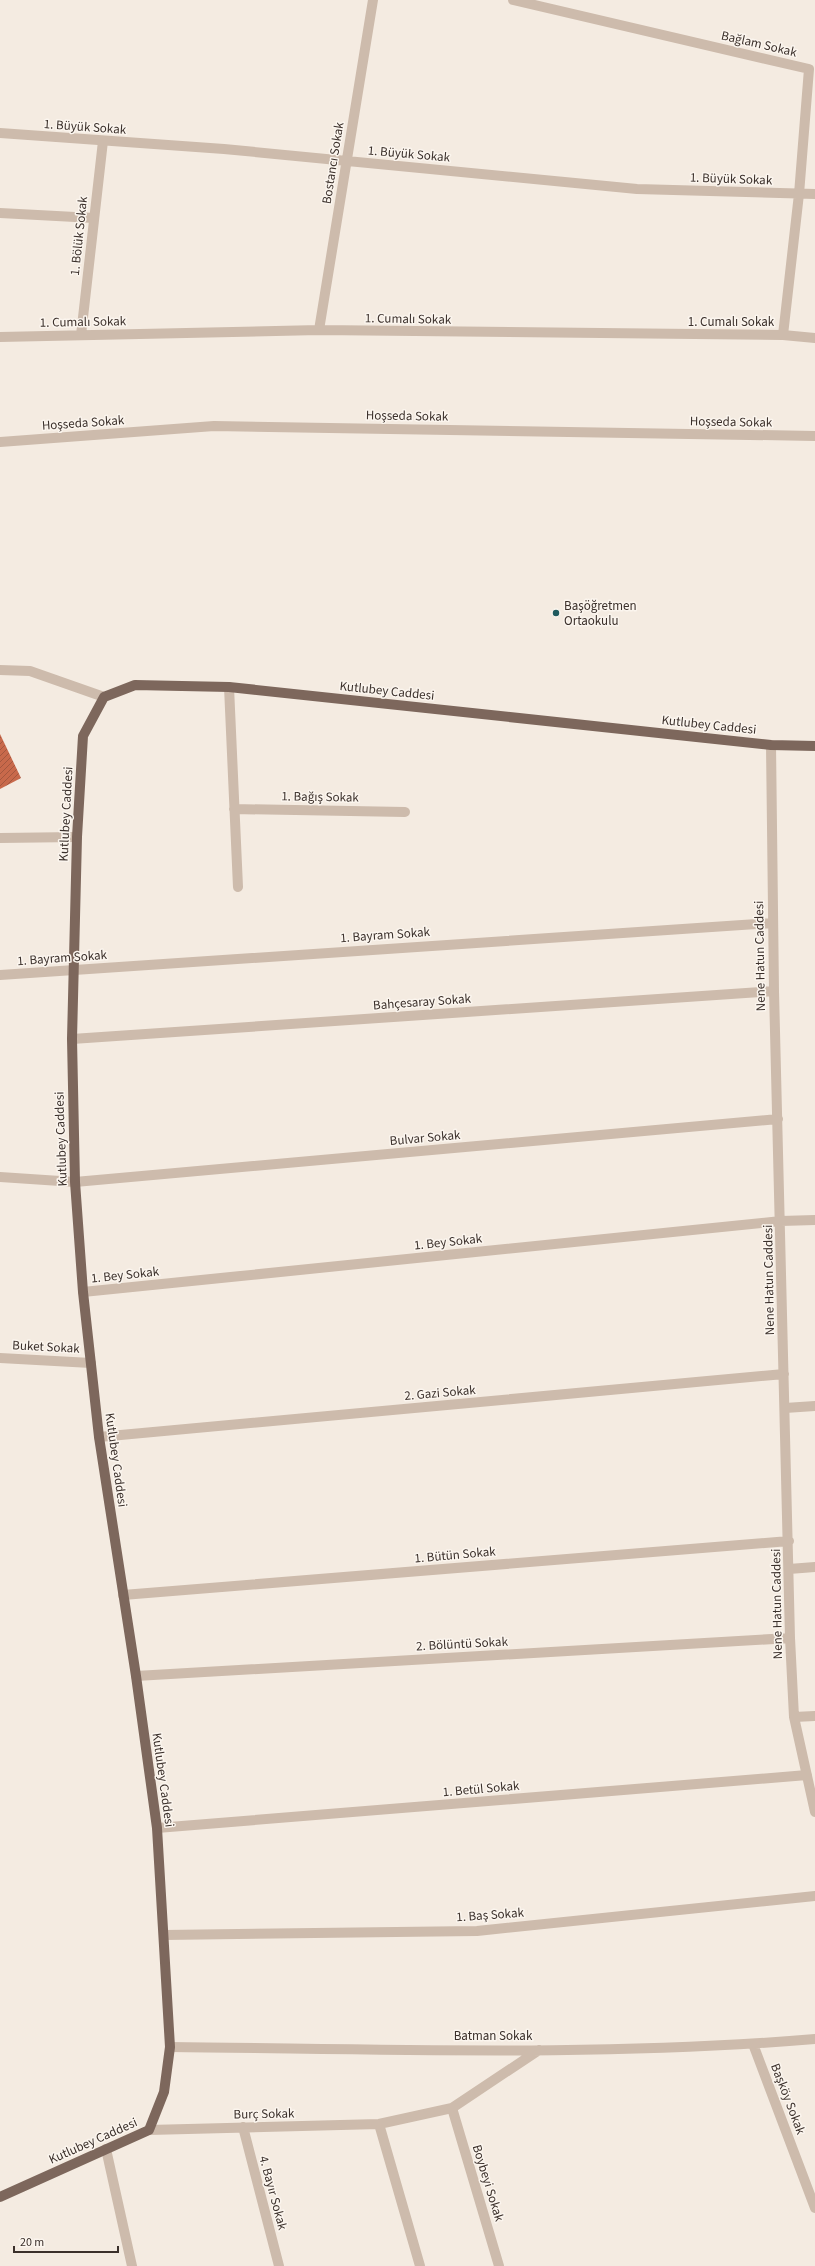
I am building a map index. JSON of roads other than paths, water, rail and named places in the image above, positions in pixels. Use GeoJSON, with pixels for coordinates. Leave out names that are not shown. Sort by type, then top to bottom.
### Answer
{"type":"FeatureCollection","features":[{"type":"Feature","properties":{"kind":"main road","name":"Kutlubey Caddesi"},"geometry":{"type":"LineString","coordinates":[[0,2197],[149,2130],[164,2092],[170,2047],[157,1828],[136,1676],[99,1437],[83,1292],[75,1182],[72,1039],[77,836],[83,736],[104,697],[135,685],[229,687],[771,745],[815,746]]}},
{"type":"Feature","properties":{"kind":"street","name":"Bostancı Sokak"},"geometry":{"type":"LineString","coordinates":[[318,330],[372,0]]}},
{"type":"Feature","properties":{"kind":"street","name":"Bağlam Sokak"},"geometry":{"type":"LineString","coordinates":[[513,0],[809,69],[799,194],[783,335]]}},
{"type":"Feature","properties":{"kind":"street","name":"1. Büyük Sokak"},"geometry":{"type":"LineString","coordinates":[[0,134],[346,161],[637,189],[815,194]]}},
{"type":"Feature","properties":{"kind":"street","name":"1. Bölük Sokak"},"geometry":{"type":"LineString","coordinates":[[81,335],[103,141]]}},
{"type":"Feature","properties":{"kind":"street"},"geometry":{"type":"LineString","coordinates":[[0,213],[94,218]]}},
{"type":"Feature","properties":{"kind":"street","name":"1. Cumalı Sokak"},"geometry":{"type":"LineString","coordinates":[[0,337],[318,330],[783,335],[815,338]]}},
{"type":"Feature","properties":{"kind":"street","name":"Hoşseda Sokak"},"geometry":{"type":"LineString","coordinates":[[0,442],[214,426],[815,436]]}},
{"type":"Feature","properties":{"kind":"street"},"geometry":{"type":"LineString","coordinates":[[0,670],[30,671],[104,697]]}},
{"type":"Feature","properties":{"kind":"street"},"geometry":{"type":"LineString","coordinates":[[229,687],[238,887]]}},
{"type":"Feature","properties":{"kind":"street","name":"Nene Hatun Caddesi"},"geometry":{"type":"LineString","coordinates":[[771,745],[774,991],[789,1541],[790,1638],[794,1717],[815,1812]]}},
{"type":"Feature","properties":{"kind":"street","name":"1. Bağış Sokak"},"geometry":{"type":"LineString","coordinates":[[234,809],[405,812]]}},
{"type":"Feature","properties":{"kind":"street"},"geometry":{"type":"LineString","coordinates":[[0,838],[77,836]]}},
{"type":"Feature","properties":{"kind":"street","name":"1. Bayram Sokak"},"geometry":{"type":"LineString","coordinates":[[0,975],[773,923]]}},
{"type":"Feature","properties":{"kind":"street","name":"Bahçesaray Sokak"},"geometry":{"type":"LineString","coordinates":[[72,1039],[774,991]]}},
{"type":"Feature","properties":{"kind":"street","name":"Bulvar Sokak"},"geometry":{"type":"LineString","coordinates":[[0,1177],[75,1182],[778,1119]]}},
{"type":"Feature","properties":{"kind":"street","name":"1. Bey Sokak"},"geometry":{"type":"LineString","coordinates":[[83,1292],[781,1221],[815,1220]]}},
{"type":"Feature","properties":{"kind":"street","name":"Buket Sokak"},"geometry":{"type":"LineString","coordinates":[[0,1358],[91,1363]]}},
{"type":"Feature","properties":{"kind":"street","name":"2. Gazi Sokak"},"geometry":{"type":"LineString","coordinates":[[99,1437],[784,1374]]}},
{"type":"Feature","properties":{"kind":"street"},"geometry":{"type":"LineString","coordinates":[[785,1408],[815,1406]]}},
{"type":"Feature","properties":{"kind":"street","name":"1. Bütün Sokak"},"geometry":{"type":"LineString","coordinates":[[123,1595],[789,1541]]}},
{"type":"Feature","properties":{"kind":"street"},"geometry":{"type":"LineString","coordinates":[[789,1569],[815,1567]]}},
{"type":"Feature","properties":{"kind":"street","name":"2. Bölüntü Sokak"},"geometry":{"type":"LineString","coordinates":[[136,1676],[790,1638]]}},
{"type":"Feature","properties":{"kind":"street"},"geometry":{"type":"LineString","coordinates":[[794,1717],[815,1716]]}},
{"type":"Feature","properties":{"kind":"street","name":"1. Betül Sokak"},"geometry":{"type":"LineString","coordinates":[[157,1828],[807,1775]]}},
{"type":"Feature","properties":{"kind":"street","name":"1. Baş Sokak"},"geometry":{"type":"LineString","coordinates":[[164,1935],[477,1931],[815,1896]]}},
{"type":"Feature","properties":{"kind":"street","name":"Batman Sokak"},"geometry":{"type":"LineString","coordinates":[[170,2047],[539,2050],[753,2044],[815,2039]]}},
{"type":"Feature","properties":{"kind":"street","name":"Başköy Sokak"},"geometry":{"type":"LineString","coordinates":[[753,2044],[815,2208]]}},
{"type":"Feature","properties":{"kind":"street","name":"Burç Sokak"},"geometry":{"type":"LineString","coordinates":[[149,2130],[379,2124],[452,2108],[539,2050]]}},
{"type":"Feature","properties":{"kind":"street","name":"Boybeyi Sokak"},"geometry":{"type":"LineString","coordinates":[[452,2108],[499,2266]]}},
{"type":"Feature","properties":{"kind":"street"},"geometry":{"type":"LineString","coordinates":[[379,2124],[420,2266]]}},
{"type":"Feature","properties":{"kind":"street","name":"4. Bayır Sokak"},"geometry":{"type":"LineString","coordinates":[[243,2127],[279,2266]]}},
{"type":"Feature","properties":{"kind":"street"},"geometry":{"type":"LineString","coordinates":[[106,2149],[132,2266]]}},
{"type":"Feature","properties":{"kind":"place","name":"Başöğretmen Ortaokulu"},"geometry":{"type":"Point","coordinates":[556,613]}}]}
